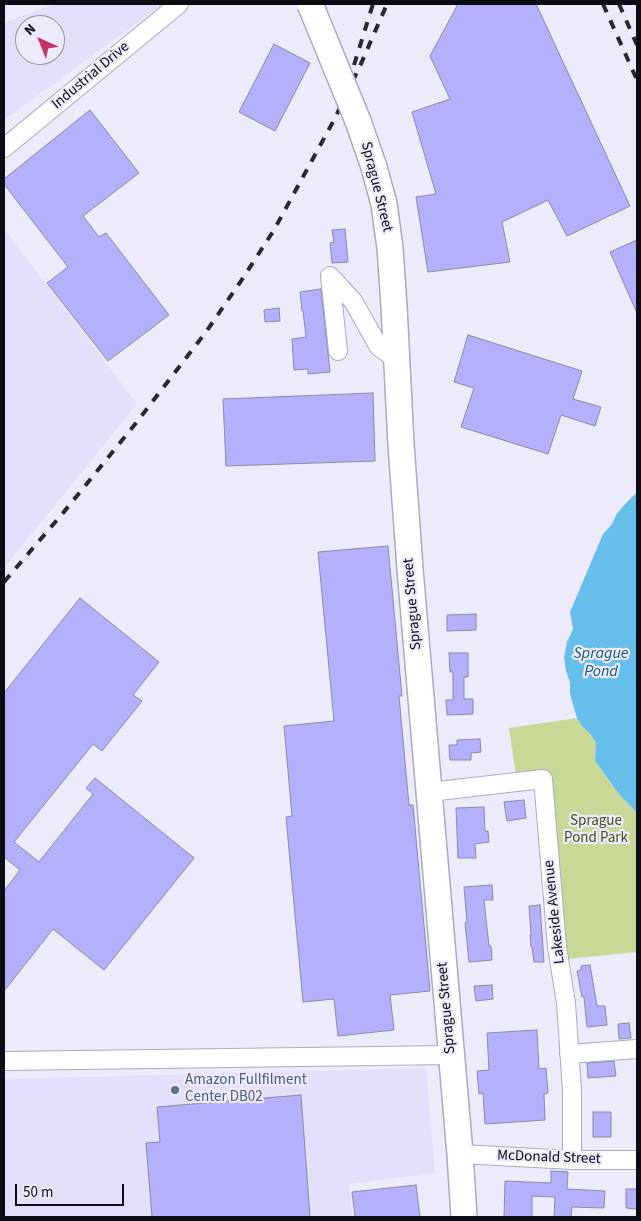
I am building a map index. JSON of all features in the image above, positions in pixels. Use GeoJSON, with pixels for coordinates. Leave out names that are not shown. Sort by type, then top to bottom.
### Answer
{"type":"FeatureCollection","features":[{"type":"Feature","properties":{"kind":"main road","name":"Sprague Street"},"geometry":{"type":"LineString","coordinates":[[310,4],[358,121],[374,168],[388,226],[394,296],[402,465],[464,1217]]}},
{"type":"Feature","properties":{"kind":"street","name":"Industrial Drive"},"geometry":{"type":"LineString","coordinates":[[4,148],[179,4]]}},
{"type":"Feature","properties":{"kind":"street"},"geometry":{"type":"LineString","coordinates":[[338,351],[330,276],[353,301],[378,347],[397,360]]}},
{"type":"Feature","properties":{"kind":"street","name":"Lakeside Avenue"},"geometry":{"type":"LineString","coordinates":[[429,792],[543,779],[557,947],[566,1003],[572,1090],[572,1160]]}},
{"type":"Feature","properties":{"kind":"street"},"geometry":{"type":"LineString","coordinates":[[569,1054],[637,1049]]}},
{"type":"Feature","properties":{"kind":"street"},"geometry":{"type":"LineString","coordinates":[[4,1061],[451,1055]]}},
{"type":"Feature","properties":{"kind":"street","name":"McDonald Street"},"geometry":{"type":"LineString","coordinates":[[460,1154],[572,1160],[637,1160]]}},
{"type":"Feature","properties":{"kind":"shaded area"},"geometry":{"type":"Polygon","coordinates":[[[54,4],[163,4],[4,120],[4,23],[15,19],[15,65],[65,65],[65,15],[25,15],[54,4]]]}},
{"type":"Feature","properties":{"kind":"shaded area"},"geometry":{"type":"Polygon","coordinates":[[[4,229],[137,404],[4,568],[4,229]]]}},
{"type":"Feature","properties":{"kind":"shaded area"},"geometry":{"type":"Polygon","coordinates":[[[426,1068],[435,1173],[349,1184],[353,1217],[4,1217],[4,1079],[426,1068]]]}},
{"type":"Feature","properties":{"kind":"green space","name":"Sprague Pond Park"},"geometry":{"type":"Polygon","coordinates":[[[577,718],[596,743],[595,761],[619,794],[637,813],[637,952],[568,959],[549,772],[516,775],[509,728],[577,718]]]}},
{"type":"Feature","properties":{"kind":"water","name":"Sprague Pond"},"geometry":{"type":"Polygon","coordinates":[[[637,492],[637,813],[619,794],[595,761],[596,743],[577,718],[570,694],[570,682],[564,657],[567,642],[573,629],[570,612],[603,534],[612,524],[616,515],[637,492]]]}},
{"type":"Feature","properties":{"kind":"building"},"geometry":{"type":"Polygon","coordinates":[[[458,4],[536,4],[630,206],[567,236],[548,200],[502,222],[510,262],[428,272],[416,197],[436,194],[412,112],[450,99],[430,56],[458,4]]]}},
{"type":"Feature","properties":{"kind":"building"},"geometry":{"type":"Polygon","coordinates":[[[274,44],[310,63],[275,131],[239,112],[274,44]]]}},
{"type":"Feature","properties":{"kind":"building"},"geometry":{"type":"Polygon","coordinates":[[[90,110],[139,173],[83,216],[99,237],[106,233],[169,315],[108,361],[47,283],[68,267],[4,184],[4,179],[90,110]]]}},
{"type":"Feature","properties":{"kind":"building"},"geometry":{"type":"Polygon","coordinates":[[[345,229],[348,262],[332,263],[330,243],[334,242],[332,230],[345,229]]]}},
{"type":"Feature","properties":{"kind":"building"},"geometry":{"type":"Polygon","coordinates":[[[637,240],[637,313],[610,252],[637,240]]]}},
{"type":"Feature","properties":{"kind":"building"},"geometry":{"type":"Polygon","coordinates":[[[321,289],[330,372],[308,374],[308,369],[294,370],[292,339],[306,337],[300,292],[321,289]]]}},
{"type":"Feature","properties":{"kind":"building"},"geometry":{"type":"Polygon","coordinates":[[[279,308],[280,321],[265,322],[264,310],[279,308]]]}},
{"type":"Feature","properties":{"kind":"building"},"geometry":{"type":"Polygon","coordinates":[[[468,335],[582,371],[573,399],[601,407],[595,426],[561,415],[548,454],[461,427],[474,388],[454,382],[468,335]]]}},
{"type":"Feature","properties":{"kind":"building"},"geometry":{"type":"Polygon","coordinates":[[[373,393],[375,461],[226,466],[223,399],[373,393]]]}},
{"type":"Feature","properties":{"kind":"building"},"geometry":{"type":"Polygon","coordinates":[[[388,546],[402,696],[399,696],[409,805],[413,805],[430,991],[390,995],[394,1030],[338,1036],[334,999],[303,1002],[286,817],[292,816],[284,726],[334,721],[318,552],[388,546]]]}},
{"type":"Feature","properties":{"kind":"building"},"geometry":{"type":"Polygon","coordinates":[[[80,598],[159,662],[133,695],[142,701],[102,751],[93,744],[14,842],[39,862],[93,794],[86,788],[95,778],[194,858],[104,970],[53,929],[4,991],[4,891],[20,870],[4,857],[4,693],[80,598]]]}},
{"type":"Feature","properties":{"kind":"building"},"geometry":{"type":"Polygon","coordinates":[[[476,614],[476,630],[447,631],[447,615],[476,614]]]}},
{"type":"Feature","properties":{"kind":"building"},"geometry":{"type":"Polygon","coordinates":[[[449,653],[468,653],[468,677],[464,677],[464,699],[473,699],[473,714],[447,715],[446,700],[453,700],[453,672],[450,672],[449,653]]]}},
{"type":"Feature","properties":{"kind":"building"},"geometry":{"type":"Polygon","coordinates":[[[480,739],[481,752],[471,753],[471,760],[450,760],[449,745],[457,745],[457,740],[480,739]]]}},
{"type":"Feature","properties":{"kind":"building"},"geometry":{"type":"Polygon","coordinates":[[[524,800],[526,818],[507,821],[504,802],[524,800]]]}},
{"type":"Feature","properties":{"kind":"building"},"geometry":{"type":"Polygon","coordinates":[[[484,807],[485,831],[488,831],[489,842],[475,844],[476,858],[458,858],[456,808],[484,807]]]}},
{"type":"Feature","properties":{"kind":"building"},"geometry":{"type":"Polygon","coordinates":[[[492,885],[493,900],[484,900],[492,960],[469,962],[464,887],[492,885]]]}},
{"type":"Feature","properties":{"kind":"building"},"geometry":{"type":"Polygon","coordinates":[[[540,905],[544,962],[534,962],[531,947],[529,906],[540,905]]]}},
{"type":"Feature","properties":{"kind":"building"},"geometry":{"type":"Polygon","coordinates":[[[590,965],[597,1006],[605,1006],[607,1025],[587,1027],[584,997],[582,997],[577,971],[581,970],[581,966],[590,965]]]}},
{"type":"Feature","properties":{"kind":"building"},"geometry":{"type":"Polygon","coordinates":[[[492,985],[493,999],[476,1001],[474,986],[492,985]]]}},
{"type":"Feature","properties":{"kind":"building"},"geometry":{"type":"Polygon","coordinates":[[[629,1023],[631,1038],[619,1039],[618,1024],[629,1023]]]}},
{"type":"Feature","properties":{"kind":"building"},"geometry":{"type":"Polygon","coordinates":[[[537,1030],[539,1069],[546,1068],[548,1093],[544,1094],[545,1120],[485,1124],[483,1093],[479,1094],[477,1071],[489,1070],[487,1033],[537,1030]]]}},
{"type":"Feature","properties":{"kind":"building"},"geometry":{"type":"Polygon","coordinates":[[[614,1061],[616,1076],[588,1078],[587,1063],[614,1061]]]}},
{"type":"Feature","properties":{"kind":"building"},"geometry":{"type":"Polygon","coordinates":[[[301,1095],[310,1217],[152,1217],[146,1143],[160,1142],[157,1107],[301,1095]]]}},
{"type":"Feature","properties":{"kind":"building"},"geometry":{"type":"Polygon","coordinates":[[[593,1112],[611,1112],[611,1137],[593,1137],[593,1112]]]}},
{"type":"Feature","properties":{"kind":"building"},"geometry":{"type":"Polygon","coordinates":[[[551,1171],[568,1172],[567,1189],[605,1191],[604,1208],[572,1207],[571,1217],[554,1217],[555,1197],[532,1196],[532,1217],[504,1217],[505,1181],[551,1183],[551,1171]]]}},
{"type":"Feature","properties":{"kind":"building"},"geometry":{"type":"Polygon","coordinates":[[[416,1185],[420,1217],[355,1217],[352,1192],[416,1185]]]}},
{"type":"Feature","properties":{"kind":"building"},"geometry":{"type":"Polygon","coordinates":[[[626,1189],[637,1189],[637,1209],[626,1208],[626,1189]]]}},
{"type":"Feature","properties":{"kind":"railway"},"geometry":{"type":"LineString","coordinates":[[354,65],[373,4]]}},
{"type":"Feature","properties":{"kind":"railway"},"geometry":{"type":"LineString","coordinates":[[4,582],[136,423],[206,332],[241,281],[274,230],[334,120],[387,4]]}},
{"type":"Feature","properties":{"kind":"railway"},"geometry":{"type":"LineString","coordinates":[[603,4],[637,80]]}},
{"type":"Feature","properties":{"kind":"railway"},"geometry":{"type":"LineString","coordinates":[[619,4],[637,45]]}},
{"type":"Feature","properties":{"kind":"place","name":"Amazon Fullfilment Center DB02"},"geometry":{"type":"Point","coordinates":[175,1090]}}]}
